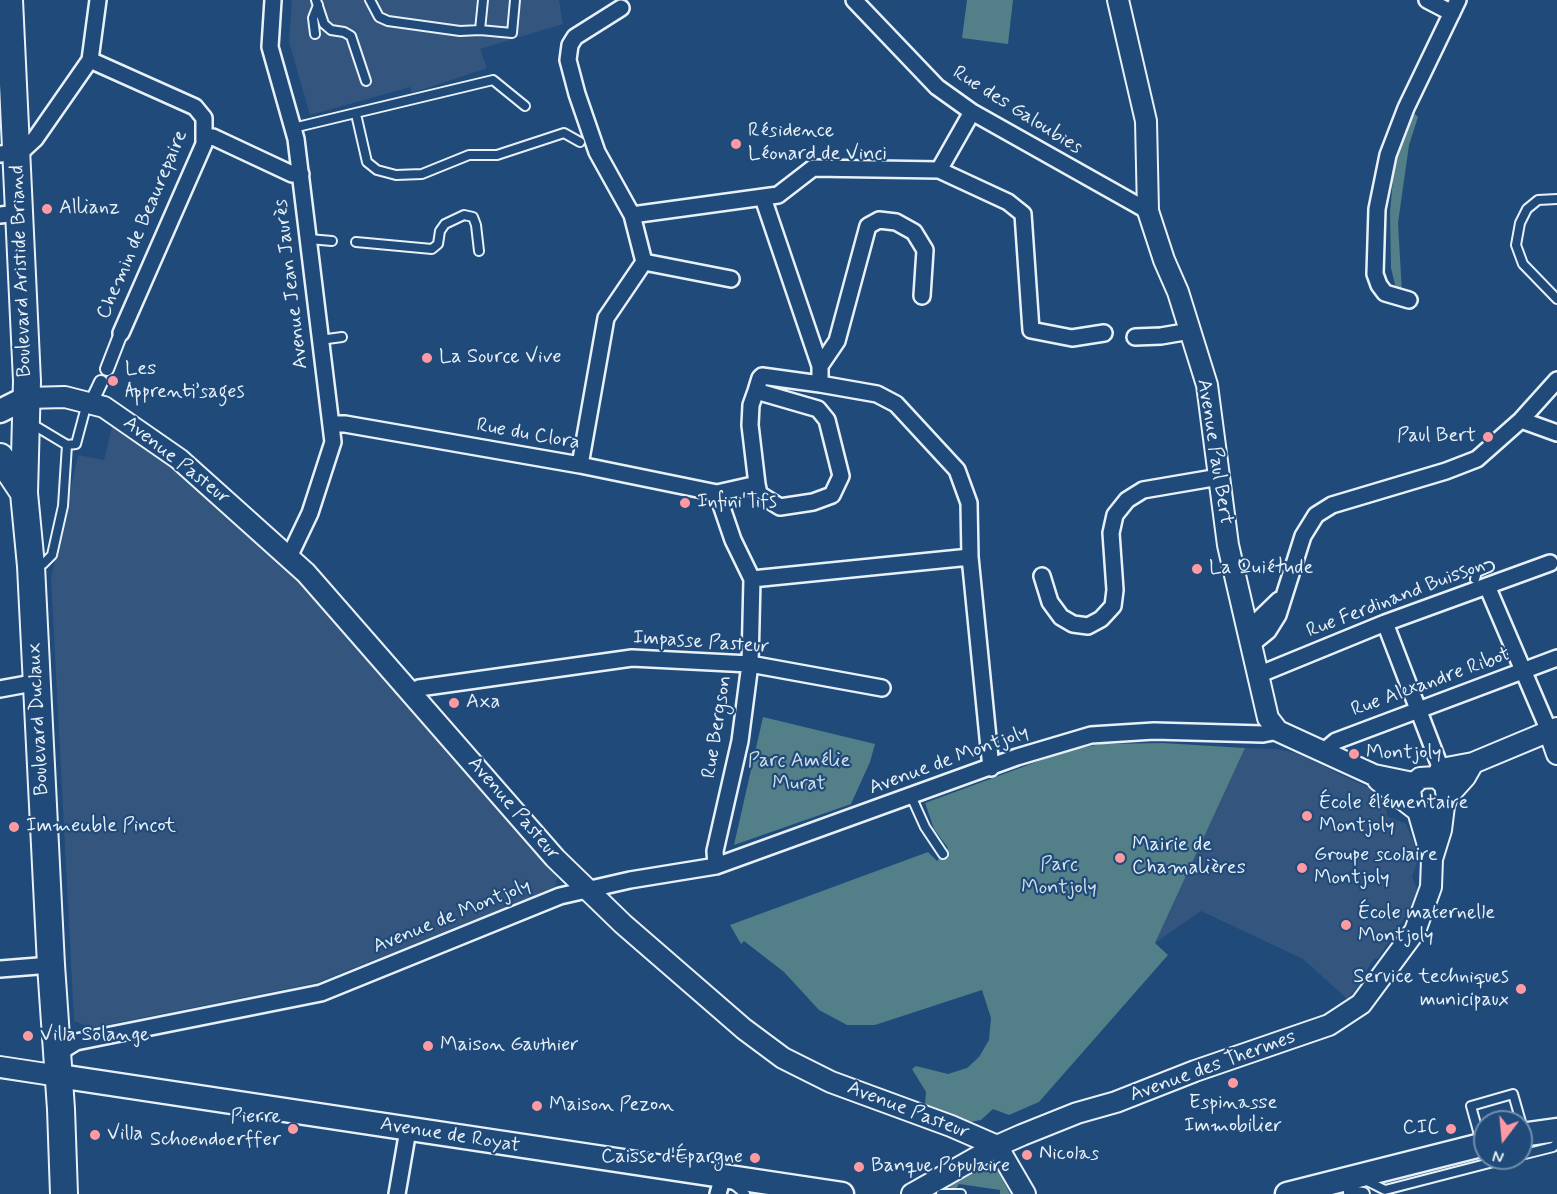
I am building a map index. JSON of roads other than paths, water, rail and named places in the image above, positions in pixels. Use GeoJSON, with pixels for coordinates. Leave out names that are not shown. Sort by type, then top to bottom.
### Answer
{"type":"FeatureCollection","features":[{"type":"Feature","properties":{"kind":"main road","name":"Boulevard Aristide Briand"},"geometry":{"type":"LineString","coordinates":[[9,0],[9,214],[26,398]]}},
{"type":"Feature","properties":{"kind":"main road"},"geometry":{"type":"LineString","coordinates":[[0,392],[26,398]]}},
{"type":"Feature","properties":{"kind":"main road"},"geometry":{"type":"LineString","coordinates":[[0,411],[26,398]]}},
{"type":"Feature","properties":{"kind":"main road","name":"Boulevard Duclaux"},"geometry":{"type":"LineString","coordinates":[[26,398],[24,493],[38,682],[64,1194]]}},
{"type":"Feature","properties":{"kind":"main road"},"geometry":{"type":"LineString","coordinates":[[0,457],[24,493]]}},
{"type":"Feature","properties":{"kind":"main road","name":"Avenue de Royat"},"geometry":{"type":"LineString","coordinates":[[58,1064],[408,1130],[721,1185],[842,1194]]}},
{"type":"Feature","properties":{"kind":"main road"},"geometry":{"type":"LineString","coordinates":[[1533,1133],[1557,1130]]}},
{"type":"Feature","properties":{"kind":"main road"},"geometry":{"type":"LineString","coordinates":[[1287,1194],[1357,1187],[1473,1148]]}},
{"type":"Feature","properties":{"kind":"street"},"geometry":{"type":"LineString","coordinates":[[8,154],[36,140],[90,60],[98,0]]}},
{"type":"Feature","properties":{"kind":"street","name":"Avenue Jean Jaurès"},"geometry":{"type":"LineString","coordinates":[[273,0],[270,47],[293,128],[301,174],[333,442],[310,513],[289,557]]}},
{"type":"Feature","properties":{"kind":"street","name":"Rue des Galoubies"},"geometry":{"type":"LineString","coordinates":[[854,0],[937,87],[972,112],[1148,211]]}},
{"type":"Feature","properties":{"kind":"street","name":"Avenue Paul Bert"},"geometry":{"type":"LineString","coordinates":[[1118,0],[1146,121],[1148,211],[1190,331],[1206,385],[1228,545],[1268,718],[1278,731]]}},
{"type":"Feature","properties":{"kind":"street"},"geometry":{"type":"LineString","coordinates":[[1409,300],[1385,293],[1375,274],[1377,209],[1388,155],[1406,108],[1455,7],[1427,0]]}},
{"type":"Feature","properties":{"kind":"street"},"geometry":{"type":"LineString","coordinates":[[580,465],[606,318],[644,262],[632,215],[597,152],[568,60],[570,45],[575,37],[621,8]]}},
{"type":"Feature","properties":{"kind":"street","name":"Chemin de Beaurepaire"},"geometry":{"type":"LineString","coordinates":[[90,60],[195,107],[204,118],[206,138],[107,369]]}},
{"type":"Feature","properties":{"kind":"street"},"geometry":{"type":"LineString","coordinates":[[939,170],[972,112]]}},
{"type":"Feature","properties":{"kind":"street"},"geometry":{"type":"LineString","coordinates":[[206,138],[213,136],[292,174],[301,174]]}},
{"type":"Feature","properties":{"kind":"street"},"geometry":{"type":"LineString","coordinates":[[632,215],[778,195],[813,168],[939,170],[1008,202],[1023,214],[1031,330],[1072,338],[1104,333]]}},
{"type":"Feature","properties":{"kind":"street"},"geometry":{"type":"LineString","coordinates":[[763,198],[820,366],[820,384]]}},
{"type":"Feature","properties":{"kind":"street"},"geometry":{"type":"LineString","coordinates":[[820,366],[837,341],[868,225],[879,220],[896,222],[914,232],[925,250],[922,296]]}},
{"type":"Feature","properties":{"kind":"street"},"geometry":{"type":"LineString","coordinates":[[644,262],[731,279]]}},
{"type":"Feature","properties":{"kind":"street"},"geometry":{"type":"LineString","coordinates":[[1135,337],[1161,336],[1190,331]]}},
{"type":"Feature","properties":{"kind":"street"},"geometry":{"type":"LineString","coordinates":[[756,391],[818,409],[827,420],[841,476],[832,495],[813,502],[780,507],[759,494],[757,484],[750,425],[756,391],[762,376],[877,394],[896,404],[957,470],[969,503],[970,557],[991,768]]}},
{"type":"Feature","properties":{"kind":"street"},"geometry":{"type":"LineString","coordinates":[[1250,637],[1284,594],[1303,536],[1316,514],[1332,505],[1466,464],[1486,452],[1521,420],[1557,380]]}},
{"type":"Feature","properties":{"kind":"street"},"geometry":{"type":"LineString","coordinates":[[89,402],[101,382]]}},
{"type":"Feature","properties":{"kind":"street","name":"Avenue Pasteur"},"geometry":{"type":"LineString","coordinates":[[26,398],[65,397],[89,402],[118,416],[179,459],[289,557],[555,858],[589,892],[691,983],[783,1058],[831,1082],[951,1126],[997,1146]]}},
{"type":"Feature","properties":{"kind":"street"},"geometry":{"type":"LineString","coordinates":[[1521,420],[1557,433]]}},
{"type":"Feature","properties":{"kind":"street","name":"Rue du Clora"},"geometry":{"type":"LineString","coordinates":[[331,424],[345,423],[580,465],[717,493]]}},
{"type":"Feature","properties":{"kind":"street"},"geometry":{"type":"LineString","coordinates":[[1042,576],[1050,602],[1061,617],[1073,624],[1088,626],[1101,619],[1113,606],[1115,590],[1111,533],[1115,515],[1127,500],[1143,489],[1219,477]]}},
{"type":"Feature","properties":{"kind":"street"},"geometry":{"type":"LineString","coordinates":[[717,493],[757,484]]}},
{"type":"Feature","properties":{"kind":"street","name":"Rue Bergson"},"geometry":{"type":"LineString","coordinates":[[716,866],[715,851],[740,741],[750,664],[752,579],[733,540],[717,493]]}},
{"type":"Feature","properties":{"kind":"street"},"geometry":{"type":"LineString","coordinates":[[752,579],[970,557]]}},
{"type":"Feature","properties":{"kind":"street","name":"Rue Ferdinand Buisson"},"geometry":{"type":"LineString","coordinates":[[1258,675],[1481,583],[1550,563]]}},
{"type":"Feature","properties":{"kind":"street"},"geometry":{"type":"LineString","coordinates":[[1481,583],[1553,730],[1557,754]]}},
{"type":"Feature","properties":{"kind":"street"},"geometry":{"type":"LineString","coordinates":[[1385,624],[1417,708],[1438,773],[1445,785],[1446,802]]}},
{"type":"Feature","properties":{"kind":"street","name":"Impasse Pasteur"},"geometry":{"type":"LineString","coordinates":[[410,692],[420,688],[632,658],[750,664],[882,688]]}},
{"type":"Feature","properties":{"kind":"street","name":"Rue Alexandre Ribot"},"geometry":{"type":"LineString","coordinates":[[1323,752],[1336,741],[1417,708],[1557,658]]}},
{"type":"Feature","properties":{"kind":"street"},"geometry":{"type":"LineString","coordinates":[[0,689],[38,682]]}},
{"type":"Feature","properties":{"kind":"street"},"geometry":{"type":"LineString","coordinates":[[1278,731],[1374,775],[1413,783],[1428,776],[1473,763],[1553,730]]}},
{"type":"Feature","properties":{"kind":"street","name":"Avenue de Montjoly"},"geometry":{"type":"LineString","coordinates":[[58,1064],[76,1042],[321,993],[560,896],[589,892],[630,880],[716,866],[1065,742],[1110,732],[1164,731],[1230,735],[1278,731]]}},
{"type":"Feature","properties":{"kind":"street"},"geometry":{"type":"LineString","coordinates":[[1374,775],[1385,787],[1415,809],[1435,813],[1465,777],[1473,763]]}},
{"type":"Feature","properties":{"kind":"street"},"geometry":{"type":"LineString","coordinates":[[1413,783],[1409,794],[1415,809]]}},
{"type":"Feature","properties":{"kind":"street","name":"Avenue des Thermes"},"geometry":{"type":"LineString","coordinates":[[912,1194],[997,1146],[1077,1113],[1116,1102],[1206,1067],[1329,1025],[1361,1004],[1415,931],[1431,887],[1432,859],[1441,830],[1446,802]]}},
{"type":"Feature","properties":{"kind":"street","name":"Avenue des Thermes"},"geometry":{"type":"LineString","coordinates":[[1415,809],[1432,859]]}},
{"type":"Feature","properties":{"kind":"street"},"geometry":{"type":"LineString","coordinates":[[0,969],[51,965]]}},
{"type":"Feature","properties":{"kind":"street"},"geometry":{"type":"LineString","coordinates":[[0,1068],[58,1064]]}},
{"type":"Feature","properties":{"kind":"street"},"geometry":{"type":"LineString","coordinates":[[397,1194],[408,1130]]}},
{"type":"Feature","properties":{"kind":"street"},"geometry":{"type":"LineString","coordinates":[[997,1146],[1025,1194]]}},
{"type":"Feature","properties":{"kind":"lane"},"geometry":{"type":"LineString","coordinates":[[370,0],[379,17],[388,21],[460,31],[512,33],[515,0]]}},
{"type":"Feature","properties":{"kind":"lane"},"geometry":{"type":"LineString","coordinates":[[480,30],[483,0]]}},
{"type":"Feature","properties":{"kind":"lane"},"geometry":{"type":"LineString","coordinates":[[315,34],[313,18],[317,3]]}},
{"type":"Feature","properties":{"kind":"lane"},"geometry":{"type":"LineString","coordinates":[[317,3],[324,24],[331,30],[344,32],[351,36],[366,81]]}},
{"type":"Feature","properties":{"kind":"lane"},"geometry":{"type":"LineString","coordinates":[[293,128],[493,80],[525,106]]}},
{"type":"Feature","properties":{"kind":"lane"},"geometry":{"type":"LineString","coordinates":[[356,114],[367,162],[377,170],[396,175],[422,174],[469,155],[498,155],[564,133],[580,142]]}},
{"type":"Feature","properties":{"kind":"lane"},"geometry":{"type":"LineString","coordinates":[[1557,199],[1538,200],[1527,209],[1520,223],[1516,245],[1523,264],[1557,299]]}},
{"type":"Feature","properties":{"kind":"lane"},"geometry":{"type":"LineString","coordinates":[[356,243],[432,249],[438,244],[440,231],[445,225],[464,215],[473,217],[479,251]]}},
{"type":"Feature","properties":{"kind":"lane"},"geometry":{"type":"LineString","coordinates":[[309,239],[332,241]]}},
{"type":"Feature","properties":{"kind":"lane"},"geometry":{"type":"LineString","coordinates":[[320,340],[342,337]]}},
{"type":"Feature","properties":{"kind":"lane"},"geometry":{"type":"LineString","coordinates":[[26,426],[37,427],[68,445],[76,444],[89,402]]}},
{"type":"Feature","properties":{"kind":"lane"},"geometry":{"type":"LineString","coordinates":[[31,566],[43,564],[52,555],[63,506],[68,445]]}},
{"type":"Feature","properties":{"kind":"lane"},"geometry":{"type":"LineString","coordinates":[[1481,583],[1477,572],[1490,567]]}},
{"type":"Feature","properties":{"kind":"lane"},"geometry":{"type":"LineString","coordinates":[[911,796],[925,827],[943,854]]}},
{"type":"Feature","properties":{"kind":"lane"},"geometry":{"type":"LineString","coordinates":[[1473,1110],[1472,1106],[1513,1094],[1517,1110]]}},
{"type":"Feature","properties":{"kind":"lane"},"geometry":{"type":"LineString","coordinates":[[1533,1137],[1557,1143]]}},
{"type":"Feature","properties":{"kind":"lane"},"geometry":{"type":"LineString","coordinates":[[1357,1187],[1385,1190],[1473,1167]]}},
{"type":"Feature","properties":{"kind":"lane"},"geometry":{"type":"LineString","coordinates":[[721,1185],[745,1194]]}},
{"type":"Feature","properties":{"kind":"lane"},"geometry":{"type":"LineString","coordinates":[[941,1194],[961,1194]]}},
{"type":"Feature","properties":{"kind":"place","name":"Résidence Léonard de Vinci"},"geometry":{"type":"Point","coordinates":[736,144]}},
{"type":"Feature","properties":{"kind":"place","name":"Allianz"},"geometry":{"type":"Point","coordinates":[47,209]}},
{"type":"Feature","properties":{"kind":"place","name":"La Source Vive"},"geometry":{"type":"Point","coordinates":[427,358]}},
{"type":"Feature","properties":{"kind":"place","name":"Les Apprenti’sages"},"geometry":{"type":"Point","coordinates":[113,381]}},
{"type":"Feature","properties":{"kind":"place","name":"Paul Bert"},"geometry":{"type":"Point","coordinates":[1488,437]}},
{"type":"Feature","properties":{"kind":"place","name":"Infini'Tifs"},"geometry":{"type":"Point","coordinates":[685,503]}},
{"type":"Feature","properties":{"kind":"place","name":"La Quiétude"},"geometry":{"type":"Point","coordinates":[1197,569]}},
{"type":"Feature","properties":{"kind":"place","name":"Axa"},"geometry":{"type":"Point","coordinates":[454,703]}},
{"type":"Feature","properties":{"kind":"place","name":"Montjoly"},"geometry":{"type":"Point","coordinates":[1354,754]}},
{"type":"Feature","properties":{"kind":"place","name":"École élémentaire Montjoly"},"geometry":{"type":"Point","coordinates":[1307,816]}},
{"type":"Feature","properties":{"kind":"place","name":"Immeuble Pincot"},"geometry":{"type":"Point","coordinates":[14,827]}},
{"type":"Feature","properties":{"kind":"place","name":"Mairie de Chamalières"},"geometry":{"type":"Point","coordinates":[1120,858]}},
{"type":"Feature","properties":{"kind":"place","name":"Groupe scolaire Montjoly"},"geometry":{"type":"Point","coordinates":[1302,868]}},
{"type":"Feature","properties":{"kind":"place","name":"École maternelle Montjoly"},"geometry":{"type":"Point","coordinates":[1346,925]}},
{"type":"Feature","properties":{"kind":"place","name":"Service techniques municipaux"},"geometry":{"type":"Point","coordinates":[1521,989]}},
{"type":"Feature","properties":{"kind":"place","name":"Villa Solange"},"geometry":{"type":"Point","coordinates":[28,1036]}},
{"type":"Feature","properties":{"kind":"place","name":"Maison Gauthier"},"geometry":{"type":"Point","coordinates":[428,1046]}},
{"type":"Feature","properties":{"kind":"place","name":"Espinasse Immobilier"},"geometry":{"type":"Point","coordinates":[1233,1083]}},
{"type":"Feature","properties":{"kind":"place","name":"Maison Pezon"},"geometry":{"type":"Point","coordinates":[537,1106]}},
{"type":"Feature","properties":{"kind":"place","name":"Pierre Schoendoerffer"},"geometry":{"type":"Point","coordinates":[293,1129]}},
{"type":"Feature","properties":{"kind":"place","name":"CIC"},"geometry":{"type":"Point","coordinates":[1451,1129]}},
{"type":"Feature","properties":{"kind":"place","name":"Villa"},"geometry":{"type":"Point","coordinates":[95,1135]}},
{"type":"Feature","properties":{"kind":"place","name":"Nicolas"},"geometry":{"type":"Point","coordinates":[1027,1155]}},
{"type":"Feature","properties":{"kind":"place","name":"Caisse d'Épargne"},"geometry":{"type":"Point","coordinates":[755,1158]}},
{"type":"Feature","properties":{"kind":"place","name":"Banque Populaire"},"geometry":{"type":"Point","coordinates":[859,1167]}},
{"type":"Feature","properties":{"kind":"park label","name":"Parc Amélie Murat"},"geometry":{"type":"Point","coordinates":[799,774]}},
{"type":"Feature","properties":{"kind":"park label","name":"Parc Montjoly"},"geometry":{"type":"Point","coordinates":[1059,878]}}]}
